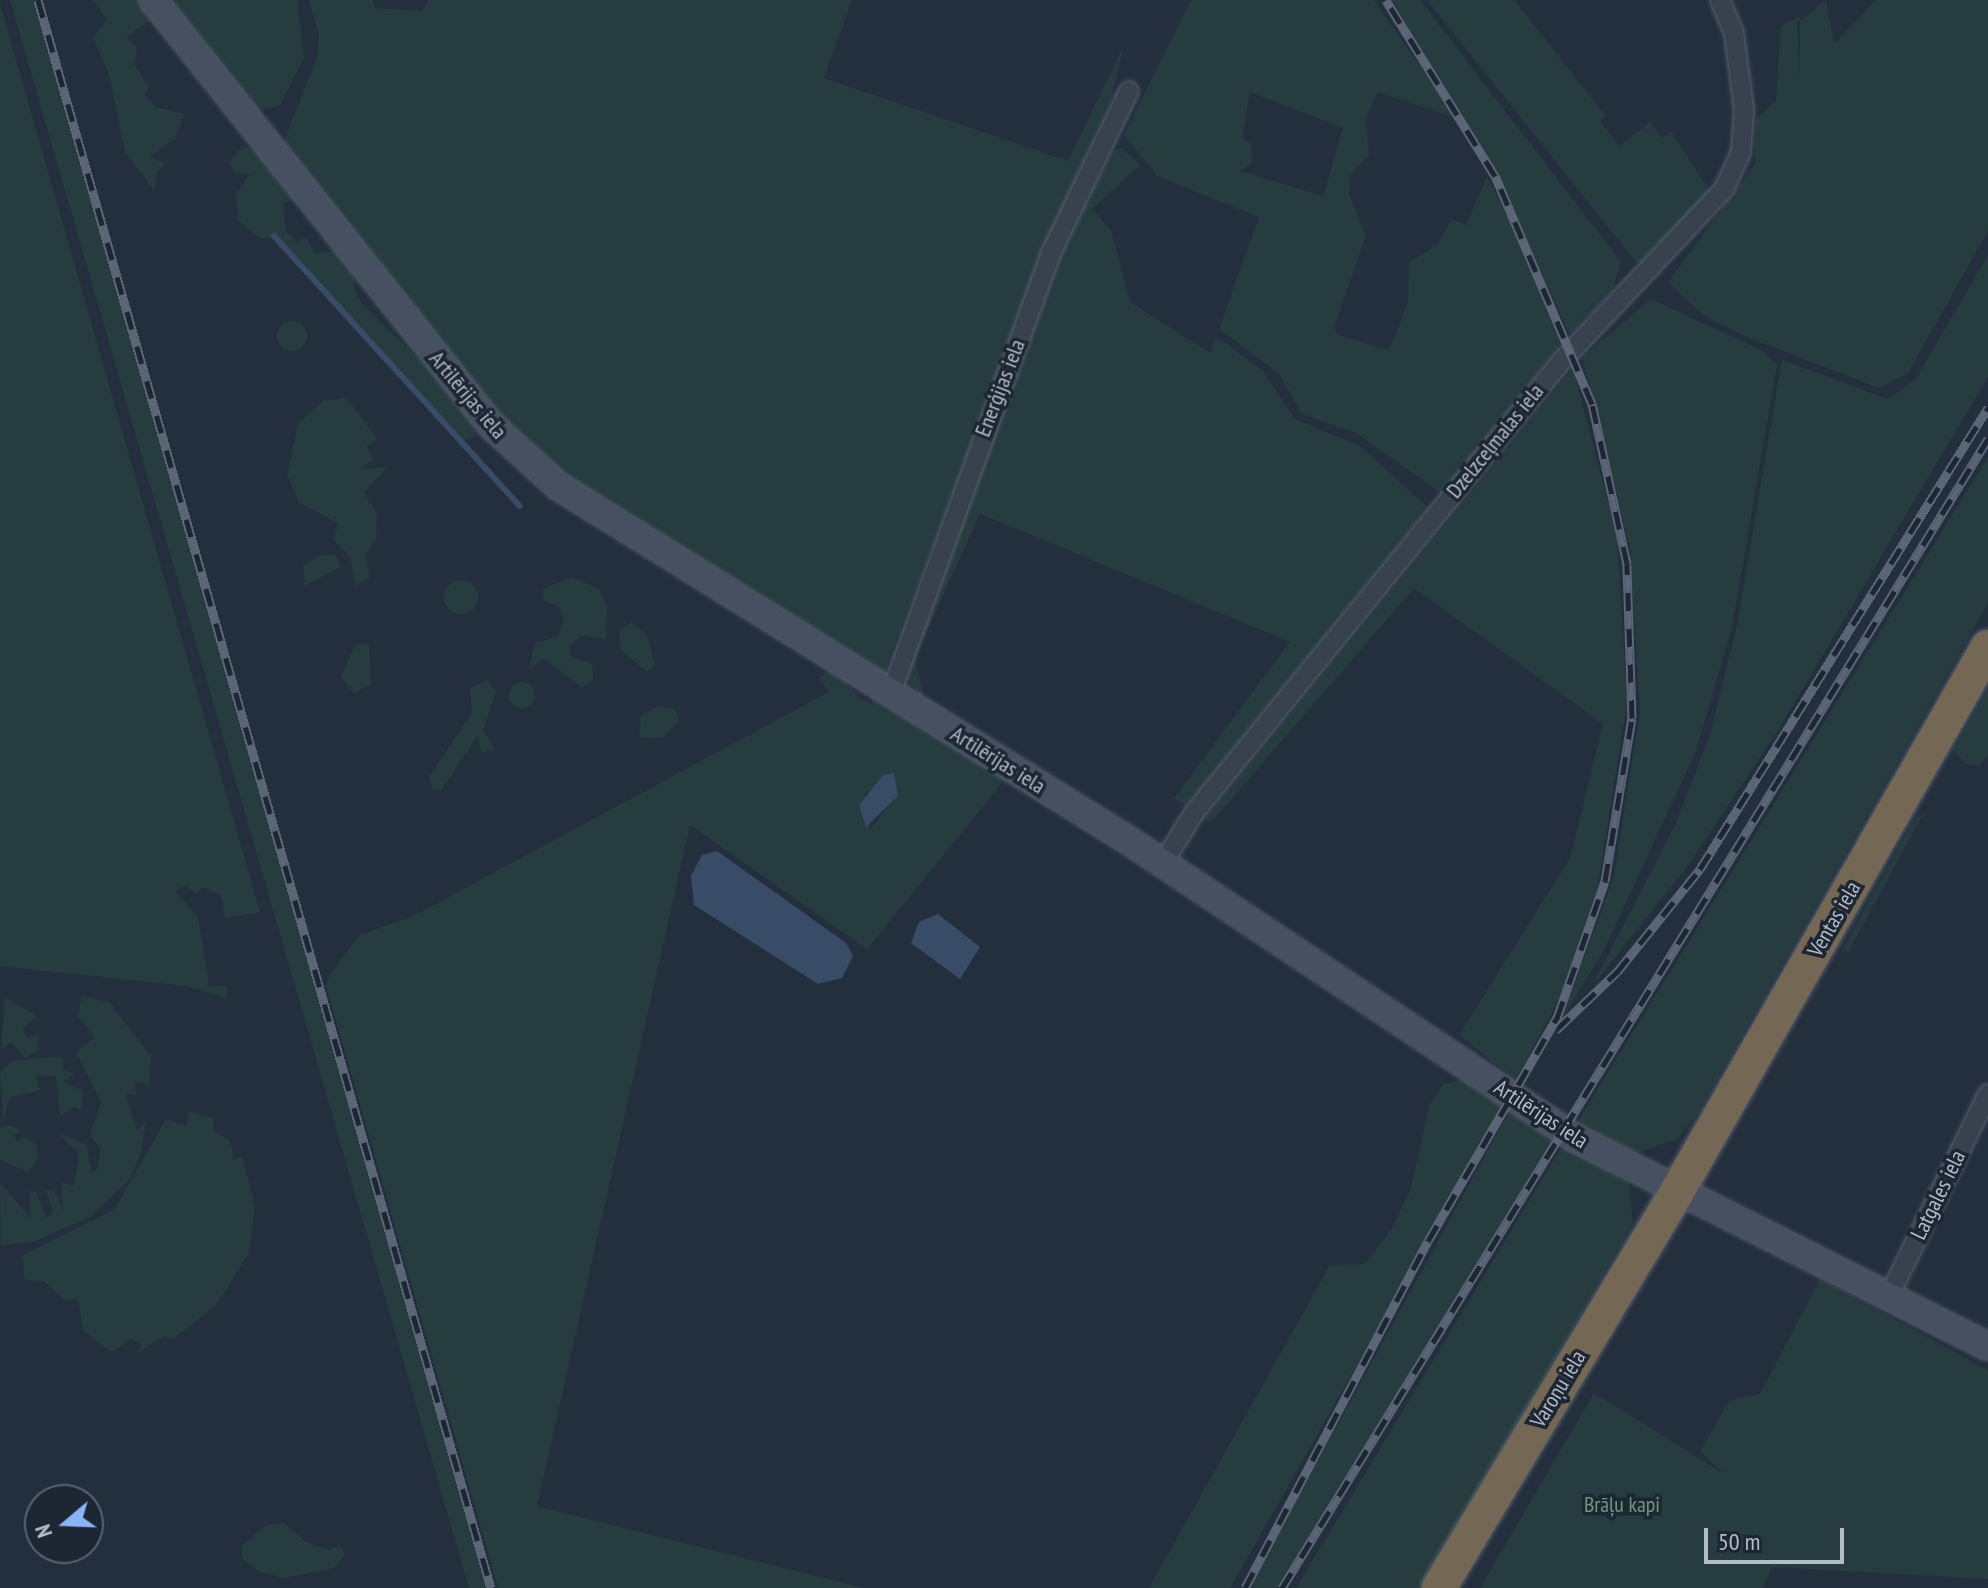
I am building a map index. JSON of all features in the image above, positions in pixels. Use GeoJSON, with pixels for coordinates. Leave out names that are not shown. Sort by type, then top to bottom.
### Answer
{"type":"FeatureCollection","features":[{"type":"Feature","properties":{"kind":"highway","name":"Ventas iela"},"geometry":{"type":"LineString","coordinates":[[1678,1190],[1988,647]]}},
{"type":"Feature","properties":{"kind":"highway","name":"Varoņu iela"},"geometry":{"type":"LineString","coordinates":[[1439,1588],[1678,1190]]}},
{"type":"Feature","properties":{"kind":"street","name":"Artilērijas iela"},"geometry":{"type":"LineString","coordinates":[[153,0],[511,447],[580,501],[1163,863],[1575,1138],[1988,1347]]}},
{"type":"Feature","properties":{"kind":"street","name":"Dzelzceļmalas iela"},"geometry":{"type":"LineString","coordinates":[[1163,863],[1194,813],[1560,363],[1724,189],[1741,152],[1744,110],[1734,33],[1720,0]]}},
{"type":"Feature","properties":{"kind":"street","name":"Enerģijas iela"},"geometry":{"type":"LineString","coordinates":[[891,693],[1050,255],[1129,91]]}},
{"type":"Feature","properties":{"kind":"street","name":"Latgales iela"},"geometry":{"type":"LineString","coordinates":[[1889,1296],[1988,1094]]}},
{"type":"Feature","properties":{"kind":"green space"},"geometry":{"type":"Polygon","coordinates":[[[10,0],[33,0],[486,1588],[469,1588],[10,0]]]}},
{"type":"Feature","properties":{"kind":"green space"},"geometry":{"type":"Polygon","coordinates":[[[93,0],[141,0],[149,20],[127,37],[137,48],[134,64],[149,86],[145,94],[155,107],[184,114],[175,139],[149,157],[166,163],[156,172],[155,191],[125,152],[109,75],[93,38],[107,19],[93,0]]]}},
{"type":"Feature","properties":{"kind":"green space"},"geometry":{"type":"Polygon","coordinates":[[[166,0],[297,0],[304,57],[280,105],[251,113],[166,0]]]}},
{"type":"Feature","properties":{"kind":"green space"},"geometry":{"type":"Polygon","coordinates":[[[309,0],[373,0],[375,8],[422,11],[429,0],[852,0],[824,78],[1068,161],[1124,45],[1111,100],[1062,209],[884,673],[521,447],[283,144],[317,57],[319,35],[309,0]]]}},
{"type":"Feature","properties":{"kind":"green space"},"geometry":{"type":"Polygon","coordinates":[[[1191,0],[1374,0],[1456,118],[1378,92],[1366,119],[1369,155],[1351,174],[1349,194],[1366,236],[1334,327],[1338,335],[1389,350],[1408,303],[1409,263],[1438,244],[1451,219],[1466,225],[1487,176],[1522,245],[1563,341],[1441,493],[1356,433],[1302,414],[1279,374],[1219,329],[1259,217],[1157,176],[1124,135],[1191,0]],[[1250,92],[1242,138],[1251,144],[1252,163],[1240,171],[1323,196],[1343,128],[1250,92]]]}},
{"type":"Feature","properties":{"kind":"green space"},"geometry":{"type":"Polygon","coordinates":[[[1392,0],[1420,0],[1621,262],[1612,292],[1570,335],[1495,171],[1392,0]]]}},
{"type":"Feature","properties":{"kind":"green space"},"geometry":{"type":"Polygon","coordinates":[[[1427,0],[1514,0],[1606,116],[1600,121],[1619,146],[1650,122],[1662,138],[1671,132],[1710,191],[1645,262],[1636,262],[1427,0]]]}},
{"type":"Feature","properties":{"kind":"green space"},"geometry":{"type":"Polygon","coordinates":[[[1826,0],[1834,44],[1876,0],[1988,0],[1988,231],[1908,373],[1879,388],[1742,335],[1703,315],[1668,282],[1755,164],[1755,120],[1776,101],[1781,26],[1801,16],[1797,25],[1800,78],[1800,21],[1826,0]]]}},
{"type":"Feature","properties":{"kind":"green space"},"geometry":{"type":"Polygon","coordinates":[[[0,4],[260,912],[225,918],[221,895],[202,887],[196,895],[187,885],[175,891],[198,917],[209,986],[228,986],[226,998],[186,986],[0,966],[0,4]]]}},
{"type":"Feature","properties":{"kind":"green space"},"geometry":{"type":"Polygon","coordinates":[[[243,146],[260,153],[296,198],[283,203],[286,231],[297,243],[305,237],[315,254],[334,251],[355,269],[354,289],[362,304],[442,382],[475,423],[474,437],[461,441],[274,237],[260,239],[238,220],[236,194],[250,174],[235,173],[229,162],[243,146]]]}},
{"type":"Feature","properties":{"kind":"green space"},"geometry":{"type":"Polygon","coordinates":[[[1122,148],[1140,165],[1092,209],[1111,230],[1130,302],[1210,353],[1216,336],[1263,371],[1295,419],[1360,446],[1428,508],[1186,806],[1174,798],[1290,642],[980,514],[915,657],[926,704],[908,679],[913,651],[1069,234],[1114,150],[1122,148]]]}},
{"type":"Feature","properties":{"kind":"green space"},"geometry":{"type":"Polygon","coordinates":[[[1988,255],[1988,377],[1777,732],[1687,867],[1592,986],[1675,825],[1710,735],[1737,625],[1782,360],[1888,399],[1915,380],[1988,255]]]}},
{"type":"Feature","properties":{"kind":"green space"},"geometry":{"type":"Polygon","coordinates":[[[1651,299],[1761,350],[1777,365],[1732,627],[1696,751],[1604,950],[1562,1019],[1614,876],[1640,712],[1630,549],[1582,357],[1651,299]]]}},
{"type":"Feature","properties":{"kind":"green space"},"geometry":{"type":"Polygon","coordinates":[[[292,321],[303,325],[307,336],[303,347],[292,351],[281,347],[277,336],[281,325],[292,321]]]}},
{"type":"Feature","properties":{"kind":"green space"},"geometry":{"type":"Polygon","coordinates":[[[1573,368],[1617,537],[1627,702],[1598,885],[1560,997],[1516,1080],[1459,1035],[1570,858],[1603,724],[1414,588],[1210,824],[1205,819],[1573,368]]]}},
{"type":"Feature","properties":{"kind":"green space"},"geometry":{"type":"Polygon","coordinates":[[[346,398],[377,438],[367,447],[373,460],[361,469],[388,467],[364,492],[377,515],[376,539],[366,554],[369,578],[355,587],[350,556],[334,541],[338,523],[299,502],[287,475],[298,424],[323,401],[346,398]]]}},
{"type":"Feature","properties":{"kind":"green space"},"geometry":{"type":"Polygon","coordinates":[[[1988,457],[1988,603],[1695,1118],[1677,1139],[1636,1153],[1575,1126],[1988,457]]]}},
{"type":"Feature","properties":{"kind":"green space"},"geometry":{"type":"Polygon","coordinates":[[[321,555],[335,555],[341,566],[305,586],[303,566],[321,555]]]}},
{"type":"Feature","properties":{"kind":"green space"},"geometry":{"type":"Polygon","coordinates":[[[571,577],[599,589],[607,608],[606,639],[581,636],[569,647],[572,657],[592,664],[593,680],[582,687],[544,659],[529,668],[535,643],[558,637],[564,621],[559,607],[544,600],[543,589],[571,577]]]}},
{"type":"Feature","properties":{"kind":"green space"},"geometry":{"type":"Polygon","coordinates":[[[461,580],[473,585],[478,597],[473,609],[461,614],[449,609],[444,597],[449,585],[461,580]]]}},
{"type":"Feature","properties":{"kind":"green space"},"geometry":{"type":"Polygon","coordinates":[[[631,622],[647,635],[655,665],[647,672],[621,650],[619,631],[631,622]]]}},
{"type":"Feature","properties":{"kind":"green space"},"geometry":{"type":"Polygon","coordinates":[[[369,644],[371,685],[354,693],[341,677],[355,645],[369,644]]]}},
{"type":"Feature","properties":{"kind":"green space"},"geometry":{"type":"Polygon","coordinates":[[[833,668],[860,698],[873,705],[871,694],[1006,778],[867,949],[690,825],[537,1506],[864,1588],[498,1588],[326,985],[330,974],[360,935],[415,915],[829,692],[819,678],[833,668]],[[894,773],[865,794],[870,829],[897,796],[894,773]]]}},
{"type":"Feature","properties":{"kind":"green space"},"geometry":{"type":"Polygon","coordinates":[[[487,680],[496,691],[483,730],[496,750],[481,752],[478,735],[441,790],[433,791],[429,777],[472,713],[470,688],[487,680]]]}},
{"type":"Feature","properties":{"kind":"green space"},"geometry":{"type":"Polygon","coordinates":[[[522,682],[531,686],[535,695],[531,704],[522,708],[513,704],[509,695],[513,686],[522,682]]]}},
{"type":"Feature","properties":{"kind":"green space"},"geometry":{"type":"Polygon","coordinates":[[[1988,689],[1988,755],[1978,766],[1966,764],[1953,750],[1988,689]]]}},
{"type":"Feature","properties":{"kind":"green space"},"geometry":{"type":"Polygon","coordinates":[[[658,706],[675,709],[679,721],[663,738],[639,737],[641,716],[658,706]]]}},
{"type":"Feature","properties":{"kind":"green space"},"geometry":{"type":"Polygon","coordinates":[[[1955,801],[1922,816],[1848,953],[1842,950],[1915,818],[1955,801]]]}},
{"type":"Feature","properties":{"kind":"green space"},"geometry":{"type":"Polygon","coordinates":[[[82,996],[110,1003],[151,1057],[149,1085],[135,1081],[136,1095],[125,1094],[137,1130],[146,1122],[142,1150],[131,1178],[90,1217],[36,1241],[1,1246],[0,1182],[31,1219],[29,1191],[36,1192],[47,1218],[53,1213],[46,1190],[54,1190],[63,1212],[61,1183],[74,1186],[79,1153],[58,1133],[86,1144],[92,1173],[98,1168],[100,1147],[90,1136],[101,1102],[76,1052],[95,1037],[78,1016],[82,996]]]}},
{"type":"Feature","properties":{"kind":"green space"},"geometry":{"type":"Polygon","coordinates":[[[5,998],[37,1016],[23,1028],[27,1037],[39,1035],[38,1050],[24,1058],[12,1042],[1,1049],[5,998]]]}},
{"type":"Feature","properties":{"kind":"green space"},"geometry":{"type":"Polygon","coordinates":[[[63,1058],[63,1069],[74,1074],[64,1082],[84,1091],[81,1111],[74,1107],[60,1116],[56,1076],[36,1075],[40,1090],[9,1098],[4,1122],[0,1072],[12,1061],[63,1058]]]}},
{"type":"Feature","properties":{"kind":"green space"},"geometry":{"type":"Polygon","coordinates":[[[1465,1078],[1506,1103],[1230,1588],[1149,1588],[1330,1265],[1365,1264],[1391,1230],[1411,1188],[1429,1106],[1443,1085],[1465,1078]]]}},
{"type":"Feature","properties":{"kind":"green space"},"geometry":{"type":"Polygon","coordinates":[[[1511,1108],[1554,1139],[1277,1588],[1248,1588],[1511,1108]]]}},
{"type":"Feature","properties":{"kind":"green space"},"geometry":{"type":"Polygon","coordinates":[[[189,1111],[213,1118],[214,1132],[230,1140],[234,1161],[242,1156],[255,1205],[249,1253],[216,1305],[172,1340],[165,1336],[137,1353],[142,1344],[130,1338],[112,1353],[83,1330],[78,1299],[64,1300],[44,1281],[25,1280],[22,1256],[114,1210],[166,1119],[186,1126],[189,1111]]]}},
{"type":"Feature","properties":{"kind":"green space"},"geometry":{"type":"Polygon","coordinates":[[[10,1125],[22,1132],[14,1135],[18,1142],[23,1136],[37,1146],[39,1158],[28,1172],[0,1160],[0,1127],[10,1125]]]}},
{"type":"Feature","properties":{"kind":"green space"},"geometry":{"type":"Polygon","coordinates":[[[1564,1143],[1629,1183],[1633,1223],[1422,1588],[1296,1588],[1564,1143]]]}},
{"type":"Feature","properties":{"kind":"green space","name":"Brāļu kapi"},"geometry":{"type":"Polygon","coordinates":[[[1820,1279],[1988,1370],[1988,1579],[1772,1567],[1763,1588],[1480,1588],[1594,1393],[1725,1474],[1700,1452],[1729,1401],[1760,1394],[1820,1279]]]}},
{"type":"Feature","properties":{"kind":"green space"},"geometry":{"type":"Polygon","coordinates":[[[284,1523],[306,1542],[329,1550],[340,1545],[345,1556],[333,1568],[283,1578],[258,1571],[243,1559],[241,1546],[267,1525],[284,1523]]]}},
{"type":"Feature","properties":{"kind":"water"},"geometry":{"type":"Polygon","coordinates":[[[894,773],[898,796],[866,827],[859,805],[883,775],[894,773]]]}},
{"type":"Feature","properties":{"kind":"water"},"geometry":{"type":"Polygon","coordinates":[[[717,851],[846,943],[853,956],[842,978],[818,984],[694,905],[691,876],[702,855],[717,851]]]}},
{"type":"Feature","properties":{"kind":"water"},"geometry":{"type":"Polygon","coordinates":[[[938,914],[980,947],[960,979],[911,943],[919,922],[938,914]]]}},
{"type":"Feature","properties":{"kind":"waterway"},"geometry":{"type":"LineString","coordinates":[[274,236],[520,506]]}},
{"type":"Feature","properties":{"kind":"railway"},"geometry":{"type":"LineString","coordinates":[[38,0],[491,1588]]}},
{"type":"Feature","properties":{"kind":"railway"},"geometry":{"type":"LineString","coordinates":[[1245,1588],[1428,1241],[1557,1018],[1605,881],[1632,718],[1627,564],[1592,404],[1495,176],[1386,0]]}},
{"type":"Feature","properties":{"kind":"railway"},"geometry":{"type":"LineString","coordinates":[[1556,1030],[1617,972],[1700,869],[1988,408]]}},
{"type":"Feature","properties":{"kind":"railway"},"geometry":{"type":"LineString","coordinates":[[1282,1588],[1988,439]]}}]}
